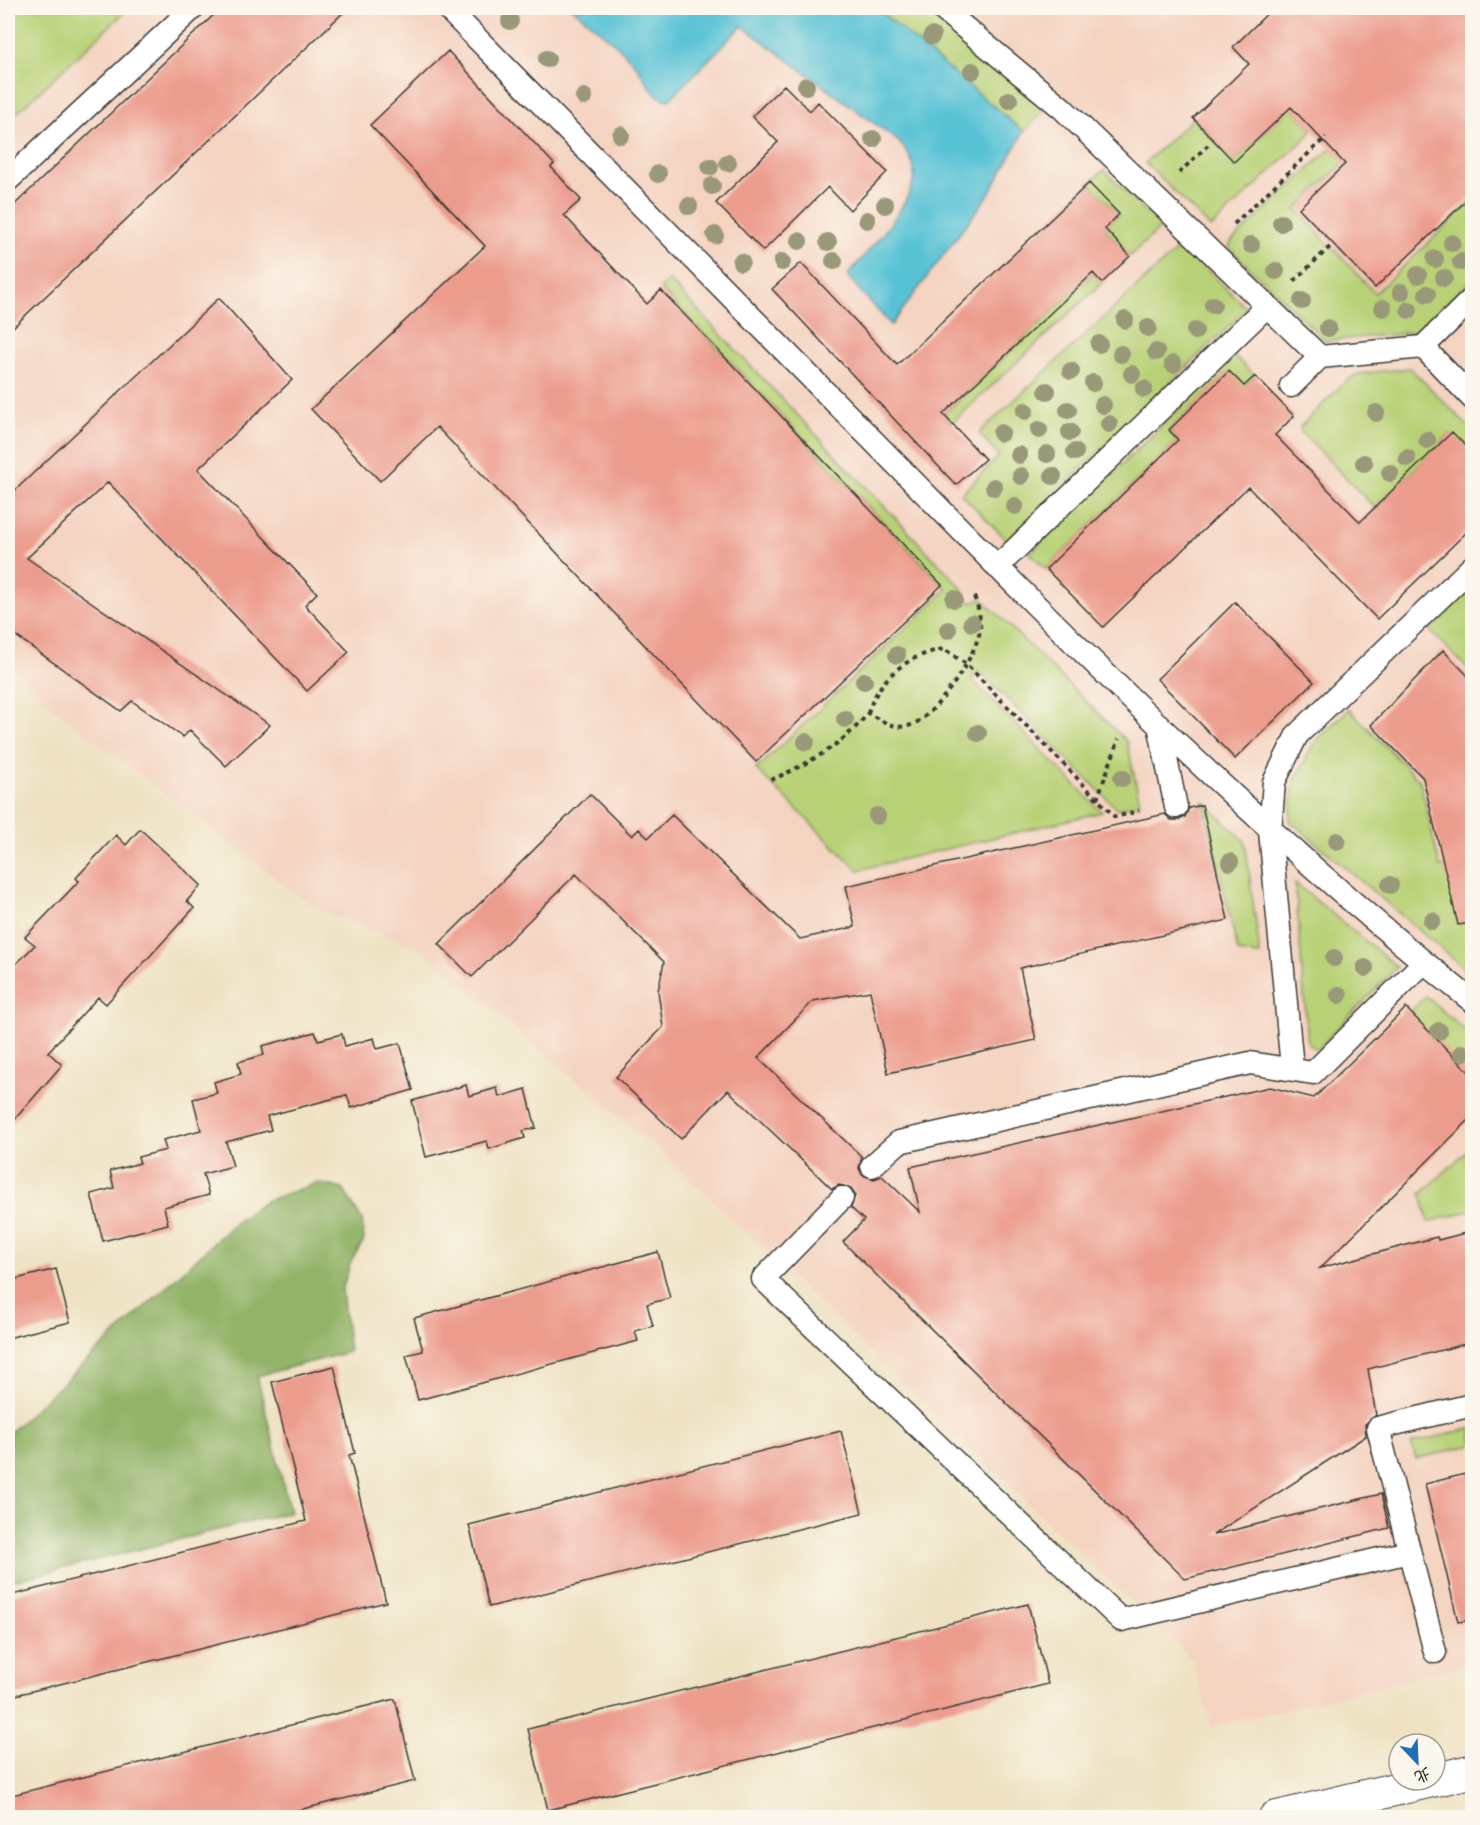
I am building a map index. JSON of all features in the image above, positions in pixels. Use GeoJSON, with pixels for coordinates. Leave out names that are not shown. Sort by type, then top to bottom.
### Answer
{"type":"FeatureCollection","features":[{"type":"Feature","properties":{"kind":"main road"},"geometry":{"type":"LineString","coordinates":[[1447,1777],[1473,1771]]}},
{"type":"Feature","properties":{"kind":"main road"},"geometry":{"type":"LineString","coordinates":[[1275,1818],[1387,1791]]}},
{"type":"Feature","properties":{"kind":"lane"},"geometry":{"type":"LineString","coordinates":[[8,180],[193,8]]}},
{"type":"Feature","properties":{"kind":"lane"},"geometry":{"type":"LineString","coordinates":[[447,8],[997,567],[1133,701],[1269,831],[1473,1001]]}},
{"type":"Feature","properties":{"kind":"lane"},"geometry":{"type":"LineString","coordinates":[[941,8],[1062,108],[1320,357]]}},
{"type":"Feature","properties":{"kind":"lane"},"geometry":{"type":"LineString","coordinates":[[1291,386],[1320,357],[1423,347],[1473,299]]}},
{"type":"Feature","properties":{"kind":"lane"},"geometry":{"type":"LineString","coordinates":[[997,567],[1267,306]]}},
{"type":"Feature","properties":{"kind":"lane"},"geometry":{"type":"LineString","coordinates":[[1423,347],[1473,398]]}},
{"type":"Feature","properties":{"kind":"lane"},"geometry":{"type":"LineString","coordinates":[[1292,1068],[1269,831],[1274,782],[1297,735],[1473,567]]}},
{"type":"Feature","properties":{"kind":"lane"},"geometry":{"type":"LineString","coordinates":[[1159,725],[1176,804]]}},
{"type":"Feature","properties":{"kind":"lane"},"geometry":{"type":"LineString","coordinates":[[872,1166],[899,1142],[1250,1063],[1313,1073],[1424,962]]}},
{"type":"Feature","properties":{"kind":"lane"},"geometry":{"type":"LineString","coordinates":[[842,1198],[763,1279],[1121,1620],[1409,1552]]}},
{"type":"Feature","properties":{"kind":"lane"},"geometry":{"type":"LineString","coordinates":[[1435,1652],[1378,1428],[1473,1405]]}},
{"type":"Feature","properties":{"kind":"path"},"geometry":{"type":"LineString","coordinates":[[1207,249],[1326,137]]}},
{"type":"Feature","properties":{"kind":"path"},"geometry":{"type":"LineString","coordinates":[[1267,306],[1333,244]]}},
{"type":"Feature","properties":{"kind":"path"},"geometry":{"type":"LineString","coordinates":[[867,713],[888,724],[909,726],[924,717],[966,664],[980,629],[976,600],[971,593]]}},
{"type":"Feature","properties":{"kind":"path"},"geometry":{"type":"LineString","coordinates":[[771,780],[799,767],[835,745],[855,729],[867,713],[877,687],[903,665],[923,652],[944,649],[966,664],[1115,817],[1176,804]]}},
{"type":"Feature","properties":{"kind":"path"},"geometry":{"type":"LineString","coordinates":[[1097,798],[1133,701]]}},
{"type":"Feature","properties":{"kind":"shaded area"},"geometry":{"type":"Polygon","coordinates":[[[8,8],[1472,8],[1472,1664],[1212,1727],[1193,1661],[662,1153],[422,950],[315,908],[55,710],[8,662],[8,8]]]}},
{"type":"Feature","properties":{"kind":"green space"},"geometry":{"type":"Polygon","coordinates":[[[8,8],[129,8],[8,121],[8,8]]]}},
{"type":"Feature","properties":{"kind":"green space"},"geometry":{"type":"Polygon","coordinates":[[[876,8],[924,8],[1045,110],[1024,132],[876,8]]]}},
{"type":"Feature","properties":{"kind":"green space"},"geometry":{"type":"Polygon","coordinates":[[[1291,107],[1311,128],[1311,133],[1211,228],[1145,163],[1193,118],[1234,162],[1291,107]]]}},
{"type":"Feature","properties":{"kind":"green space"},"geometry":{"type":"Polygon","coordinates":[[[1331,148],[1344,161],[1343,163],[1296,209],[1375,293],[1472,201],[1472,279],[1416,332],[1326,341],[1229,246],[1331,148]]]}},
{"type":"Feature","properties":{"kind":"green space"},"geometry":{"type":"Polygon","coordinates":[[[1104,170],[1161,227],[1130,256],[1105,229],[1119,214],[1089,183],[1104,170]]]}},
{"type":"Feature","properties":{"kind":"green space"},"geometry":{"type":"Polygon","coordinates":[[[1182,245],[1247,309],[1007,540],[961,494],[999,456],[979,433],[1182,245]]]}},
{"type":"Feature","properties":{"kind":"green space"},"geometry":{"type":"Polygon","coordinates":[[[1093,273],[1102,283],[952,423],[944,414],[1093,273]]]}},
{"type":"Feature","properties":{"kind":"green space"},"geometry":{"type":"Polygon","coordinates":[[[669,280],[960,586],[970,603],[982,599],[1127,742],[1140,803],[1117,809],[978,670],[972,680],[1102,812],[858,870],[756,769],[947,589],[660,288],[669,280]]]}},
{"type":"Feature","properties":{"kind":"green space"},"geometry":{"type":"Polygon","coordinates":[[[1234,356],[1255,376],[1243,386],[1229,372],[1169,430],[1178,440],[1046,569],[1030,553],[1234,356]]]}},
{"type":"Feature","properties":{"kind":"green space"},"geometry":{"type":"Polygon","coordinates":[[[1410,368],[1472,430],[1472,453],[1451,433],[1375,508],[1301,432],[1300,427],[1347,380],[1358,374],[1410,368]]]}},
{"type":"Feature","properties":{"kind":"green space"},"geometry":{"type":"Polygon","coordinates":[[[1472,587],[1472,673],[1429,630],[1472,587]]]}},
{"type":"Feature","properties":{"kind":"green space"},"geometry":{"type":"Polygon","coordinates":[[[1349,709],[1420,781],[1440,867],[1466,861],[1472,879],[1472,975],[1290,821],[1293,784],[1314,743],[1349,709]]]}},
{"type":"Feature","properties":{"kind":"green space"},"geometry":{"type":"Polygon","coordinates":[[[1204,802],[1245,841],[1260,955],[1238,952],[1204,802]]]}},
{"type":"Feature","properties":{"kind":"green space"},"geometry":{"type":"Polygon","coordinates":[[[1295,883],[1397,967],[1318,1049],[1308,1044],[1295,883]]]}},
{"type":"Feature","properties":{"kind":"green space"},"geometry":{"type":"Polygon","coordinates":[[[1426,996],[1472,1037],[1472,1082],[1407,1015],[1426,996]]]}},
{"type":"Feature","properties":{"kind":"green space"},"geometry":{"type":"Polygon","coordinates":[[[1472,1146],[1472,1210],[1428,1222],[1421,1194],[1472,1146]]]}},
{"type":"Feature","properties":{"kind":"green space"},"geometry":{"type":"Polygon","coordinates":[[[317,1183],[343,1189],[362,1220],[364,1240],[351,1261],[342,1290],[349,1352],[257,1376],[290,1512],[8,1582],[8,1434],[236,1222],[266,1201],[317,1183]]]}},
{"type":"Feature","properties":{"kind":"green space"},"geometry":{"type":"Polygon","coordinates":[[[1472,1428],[1472,1445],[1416,1459],[1411,1443],[1472,1428]]]}},
{"type":"Feature","properties":{"kind":"water"},"geometry":{"type":"Polygon","coordinates":[[[572,8],[876,8],[1024,132],[987,197],[891,325],[847,276],[888,228],[912,186],[913,164],[898,141],[742,26],[669,100],[663,99],[654,92],[638,68],[624,53],[572,8]]]}},
{"type":"Feature","properties":{"kind":"building"},"geometry":{"type":"Polygon","coordinates":[[[221,8],[348,8],[8,332],[8,211],[221,8]]]}},
{"type":"Feature","properties":{"kind":"building"},"geometry":{"type":"Polygon","coordinates":[[[1273,8],[1473,8],[1473,194],[1375,288],[1299,208],[1345,164],[1291,107],[1234,162],[1193,118],[1249,64],[1233,47],[1273,8]]]}},
{"type":"Feature","properties":{"kind":"building"},"geometry":{"type":"Polygon","coordinates":[[[448,51],[554,164],[551,167],[581,200],[564,215],[647,304],[661,290],[942,585],[756,762],[437,427],[380,481],[311,409],[485,246],[370,125],[448,51]]]}},
{"type":"Feature","properties":{"kind":"building"},"geometry":{"type":"Polygon","coordinates":[[[784,85],[810,111],[818,102],[887,172],[850,210],[828,187],[763,251],[716,203],[778,142],[752,116],[784,85]]]}},
{"type":"Feature","properties":{"kind":"building"},"geometry":{"type":"Polygon","coordinates":[[[1089,183],[1119,214],[1105,229],[1130,256],[1102,283],[1093,273],[943,414],[985,459],[956,485],[772,289],[801,263],[897,365],[1089,183]]]}},
{"type":"Feature","properties":{"kind":"building"},"geometry":{"type":"Polygon","coordinates":[[[219,298],[292,380],[198,469],[317,593],[305,605],[349,652],[307,691],[108,482],[27,558],[270,725],[226,766],[190,730],[183,737],[132,701],[121,711],[8,630],[8,497],[219,298]]]}},
{"type":"Feature","properties":{"kind":"building"},"geometry":{"type":"Polygon","coordinates":[[[1229,371],[1244,386],[1255,376],[1294,416],[1275,435],[1360,522],[1452,432],[1473,453],[1473,526],[1377,619],[1248,487],[1103,627],[1046,569],[1178,440],[1169,430],[1229,371]]]}},
{"type":"Feature","properties":{"kind":"building"},"geometry":{"type":"Polygon","coordinates":[[[1235,602],[1314,682],[1235,759],[1157,679],[1235,602]]]}},
{"type":"Feature","properties":{"kind":"building"},"geometry":{"type":"Polygon","coordinates":[[[1443,650],[1473,681],[1473,923],[1458,925],[1423,778],[1371,725],[1443,650]]]}},
{"type":"Feature","properties":{"kind":"building"},"geometry":{"type":"Polygon","coordinates":[[[590,794],[632,836],[639,829],[648,838],[672,815],[800,939],[855,927],[846,886],[1165,814],[1171,820],[1179,820],[1185,817],[1189,808],[1202,805],[1228,920],[1020,968],[1036,1040],[888,1073],[870,991],[813,1001],[758,1058],[862,1157],[859,1168],[862,1175],[874,1179],[882,1176],[920,1212],[910,1167],[1270,1087],[1314,1098],[1406,1008],[1473,1076],[1473,1116],[1320,1268],[1437,1237],[1438,1240],[1473,1231],[1473,1342],[1368,1369],[1376,1415],[1365,1424],[1366,1436],[1213,1535],[1381,1494],[1389,1528],[1185,1579],[843,1242],[864,1220],[851,1208],[855,1195],[851,1188],[839,1185],[832,1189],[728,1090],[681,1139],[616,1077],[663,1027],[658,991],[664,962],[576,874],[472,977],[439,944],[590,794]]]}},
{"type":"Feature","properties":{"kind":"building"},"geometry":{"type":"Polygon","coordinates":[[[140,829],[201,885],[187,901],[194,908],[106,1004],[98,997],[48,1052],[62,1065],[8,1127],[8,972],[35,945],[25,937],[79,881],[76,878],[116,835],[126,845],[140,829]]]}},
{"type":"Feature","properties":{"kind":"building"},"geometry":{"type":"Polygon","coordinates":[[[315,1032],[318,1040],[342,1034],[345,1046],[374,1038],[377,1049],[400,1043],[413,1090],[351,1108],[347,1095],[267,1116],[271,1130],[226,1142],[233,1166],[203,1174],[209,1195],[164,1207],[168,1224],[103,1241],[91,1194],[114,1188],[110,1171],[140,1163],[138,1157],[166,1150],[163,1140],[201,1130],[193,1099],[217,1093],[214,1082],[241,1074],[238,1062],[264,1055],[262,1046],[315,1032]]]}},
{"type":"Feature","properties":{"kind":"building"},"geometry":{"type":"Polygon","coordinates":[[[466,1085],[469,1096],[497,1088],[499,1097],[526,1089],[536,1128],[523,1131],[525,1138],[489,1149],[487,1141],[426,1157],[412,1101],[466,1085]]]}},
{"type":"Feature","properties":{"kind":"building"},"geometry":{"type":"Polygon","coordinates":[[[658,1252],[670,1298],[647,1304],[653,1326],[635,1331],[638,1341],[418,1400],[406,1355],[423,1351],[414,1318],[658,1252]]]}},
{"type":"Feature","properties":{"kind":"building"},"geometry":{"type":"Polygon","coordinates":[[[56,1269],[70,1322],[8,1338],[8,1281],[56,1269]]]}},
{"type":"Feature","properties":{"kind":"building"},"geometry":{"type":"Polygon","coordinates":[[[334,1366],[355,1453],[349,1455],[386,1602],[8,1697],[8,1596],[306,1521],[272,1382],[334,1366]]]}},
{"type":"Feature","properties":{"kind":"building"},"geometry":{"type":"Polygon","coordinates":[[[841,1431],[862,1513],[489,1607],[469,1525],[841,1431]]]}},
{"type":"Feature","properties":{"kind":"building"},"geometry":{"type":"Polygon","coordinates":[[[1473,1472],[1473,1620],[1458,1622],[1425,1484],[1473,1472]]]}},
{"type":"Feature","properties":{"kind":"building"},"geometry":{"type":"Polygon","coordinates":[[[1028,1604],[1048,1684],[548,1810],[528,1729],[1028,1604]]]}},
{"type":"Feature","properties":{"kind":"building"},"geometry":{"type":"Polygon","coordinates":[[[395,1699],[415,1781],[267,1818],[8,1818],[8,1796],[395,1699]]]}}]}
